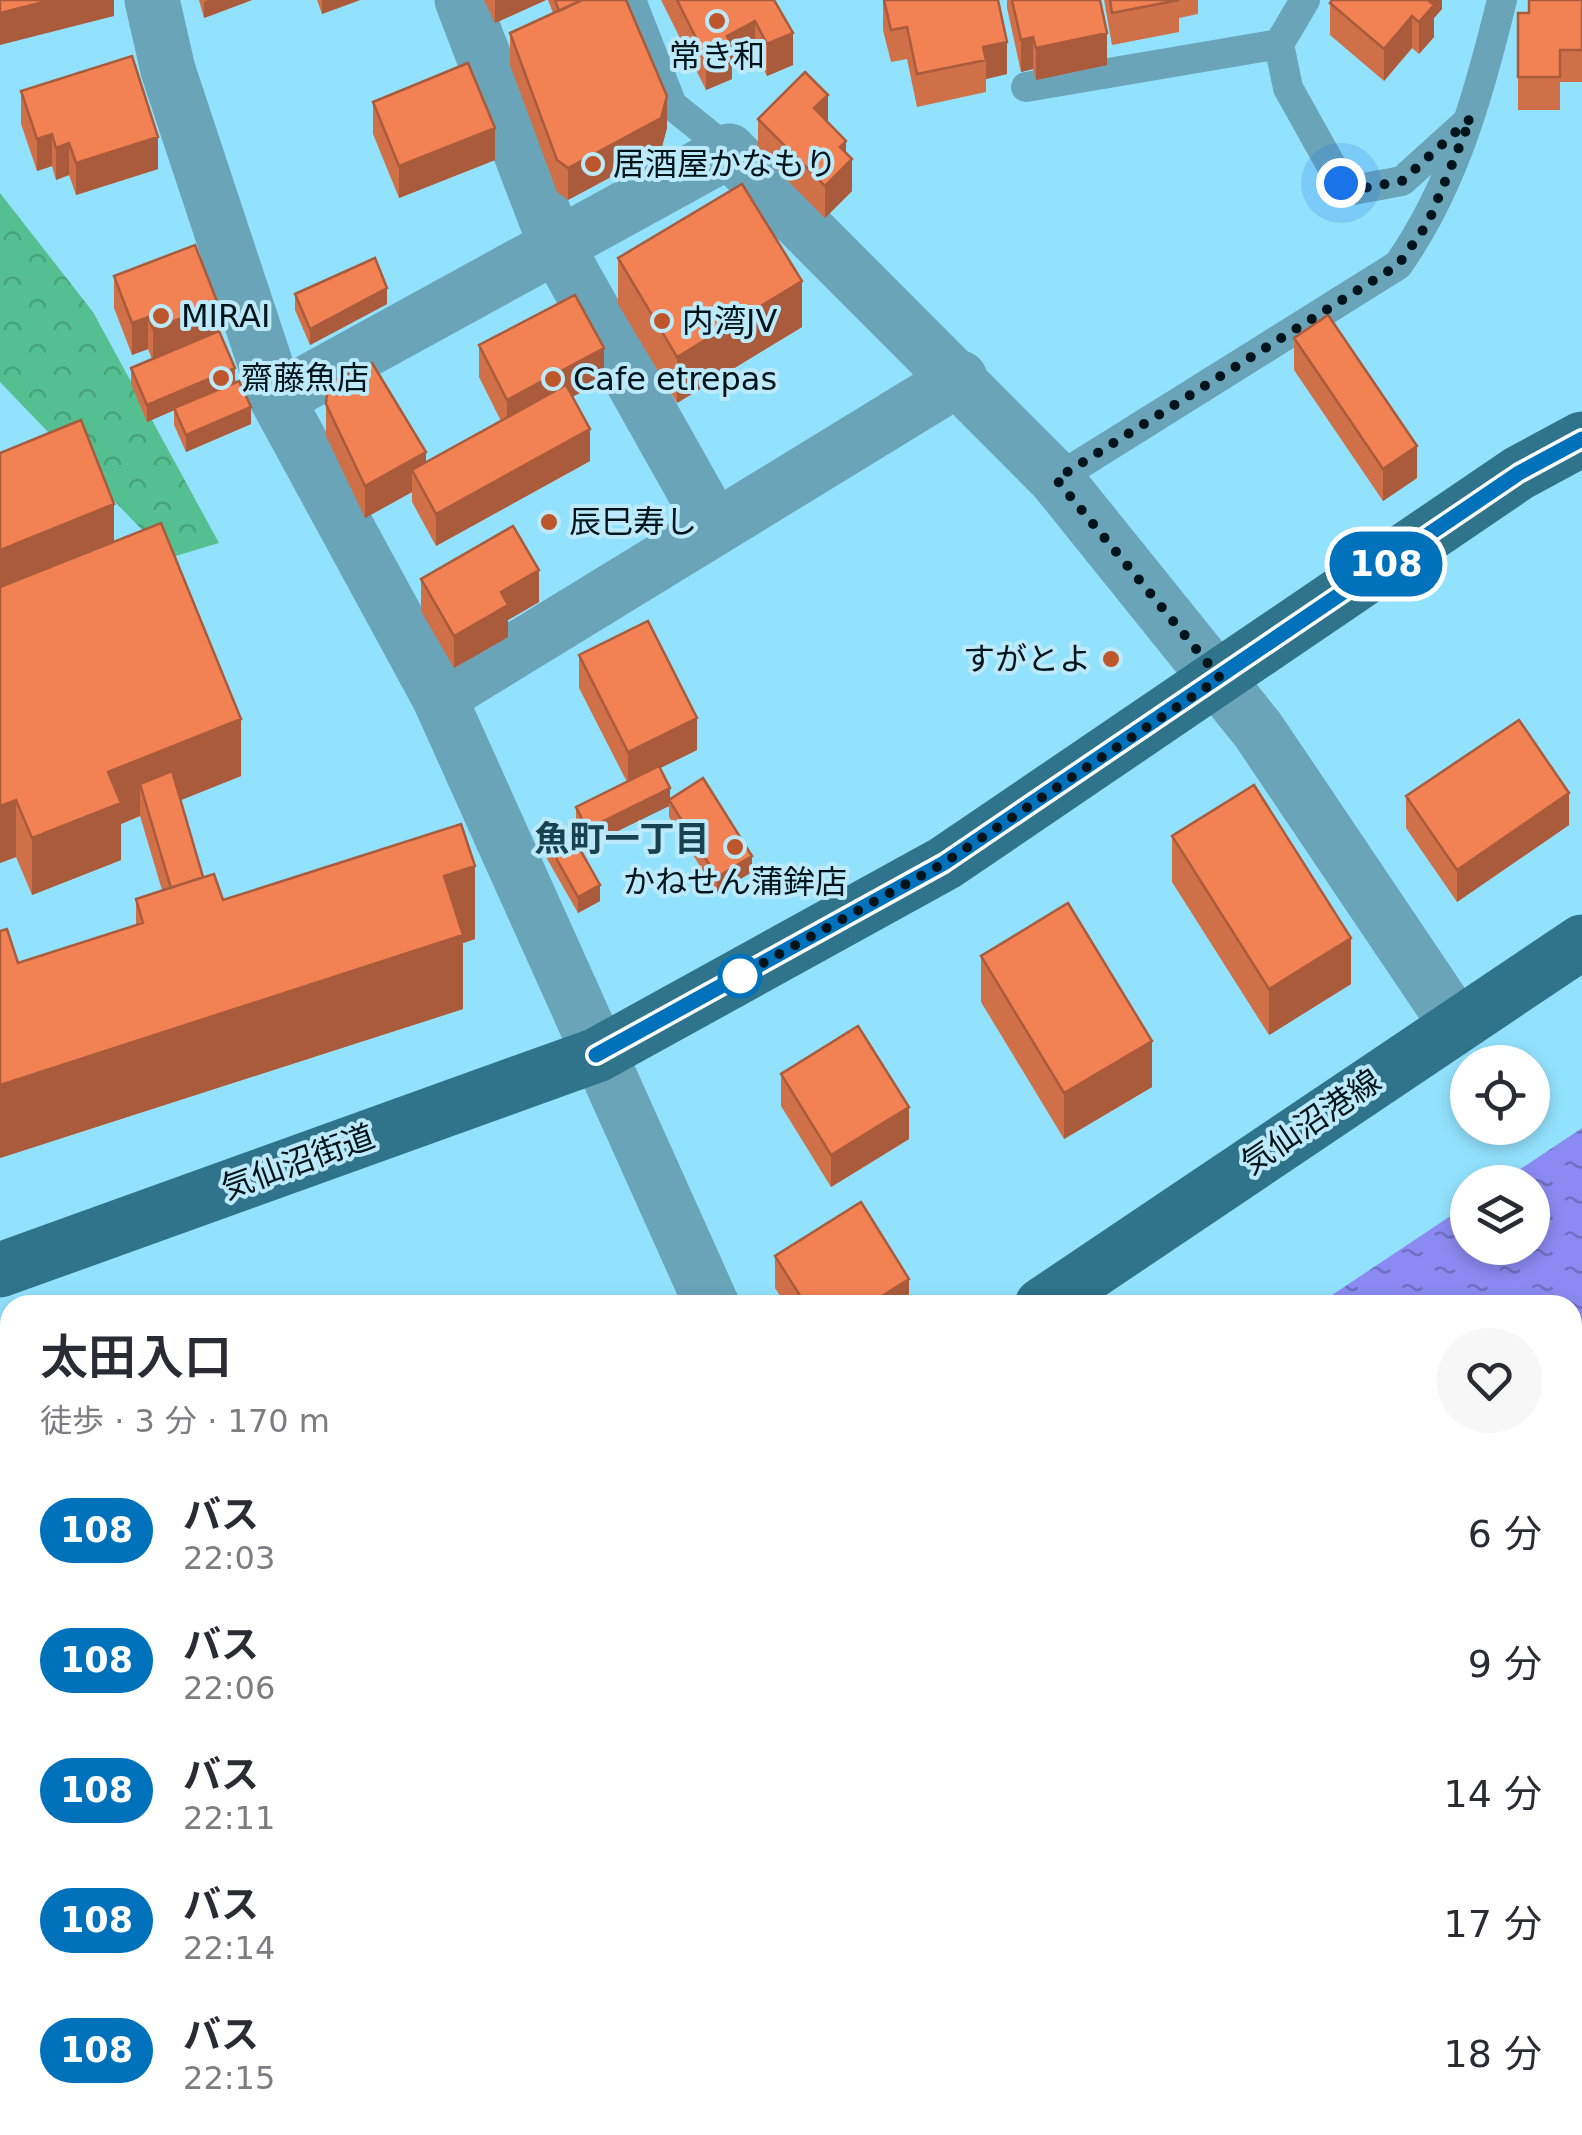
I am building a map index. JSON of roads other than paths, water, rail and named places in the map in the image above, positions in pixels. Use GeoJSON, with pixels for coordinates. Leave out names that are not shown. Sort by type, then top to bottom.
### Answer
{"type":"FeatureCollection","features":[{"type":"Feature","properties":{"kind":"main road","name":"気仙沼街道"},"geometry":{"type":"LineString","coordinates":[[0,1270],[596,1055],[944,863],[1519,473],[1582,439]]}},
{"type":"Feature","properties":{"kind":"main road","name":"気仙沼港線"},"geometry":{"type":"LineString","coordinates":[[1057,1295],[1582,942]]}},
{"type":"Feature","properties":{"kind":"street"},"geometry":{"type":"LineString","coordinates":[[152,0],[168,70],[277,398],[439,696],[596,1055],[707,1295]]}},
{"type":"Feature","properties":{"kind":"street"},"geometry":{"type":"LineString","coordinates":[[462,0],[556,245],[715,528]]}},
{"type":"Feature","properties":{"kind":"street"},"geometry":{"type":"LineString","coordinates":[[277,398],[729,151],[960,378],[1056,479],[1220,678],[1456,1024]]}},
{"type":"Feature","properties":{"kind":"street"},"geometry":{"type":"LineString","coordinates":[[439,696],[960,378]]}},
{"type":"Feature","properties":{"kind":"lane"},"geometry":{"type":"LineString","coordinates":[[631,0],[672,104],[729,151]]}},
{"type":"Feature","properties":{"kind":"lane"},"geometry":{"type":"LineString","coordinates":[[1305,0],[1279,44],[1288,88],[1341,183],[1353,190],[1402,181],[1471,118]]}},
{"type":"Feature","properties":{"kind":"lane"},"geometry":{"type":"LineString","coordinates":[[1056,479],[1398,265],[1428,223],[1471,118],[1502,0]]}},
{"type":"Feature","properties":{"kind":"lane"},"geometry":{"type":"LineString","coordinates":[[1026,88],[1279,44]]}},
{"type":"Feature","properties":{"kind":"water"},"geometry":{"type":"Polygon","coordinates":[[[1582,1128],[1582,1295],[1332,1295],[1450,1216],[1450,1265],[1550,1265],[1550,1165],[1526,1165],[1582,1128]]]}},
{"type":"Feature","properties":{"kind":"place","name":"常き和"},"geometry":{"type":"Point","coordinates":[717,21]}},
{"type":"Feature","properties":{"kind":"place","name":"居酒屋かなもり"},"geometry":{"type":"Point","coordinates":[593,164]}},
{"type":"Feature","properties":{"kind":"place","name":"MIRAI"},"geometry":{"type":"Point","coordinates":[161,316]}},
{"type":"Feature","properties":{"kind":"place","name":"内湾JV"},"geometry":{"type":"Point","coordinates":[662,321]}},
{"type":"Feature","properties":{"kind":"place","name":"齋藤魚店"},"geometry":{"type":"Point","coordinates":[221,378]}},
{"type":"Feature","properties":{"kind":"place","name":"Cafe etrepas"},"geometry":{"type":"Point","coordinates":[553,379]}},
{"type":"Feature","properties":{"kind":"place","name":"辰巳寿し"},"geometry":{"type":"Point","coordinates":[549,522]}},
{"type":"Feature","properties":{"kind":"place","name":"すがとよ"},"geometry":{"type":"Point","coordinates":[1111,659]}},
{"type":"Feature","properties":{"kind":"place","name":"かねせん蒲鉾店"},"geometry":{"type":"Point","coordinates":[735,847]}},
{"type":"Feature","properties":{"kind":"district","name":"魚町一丁目"},"geometry":{"type":"Point","coordinates":[622,839]}}]}
